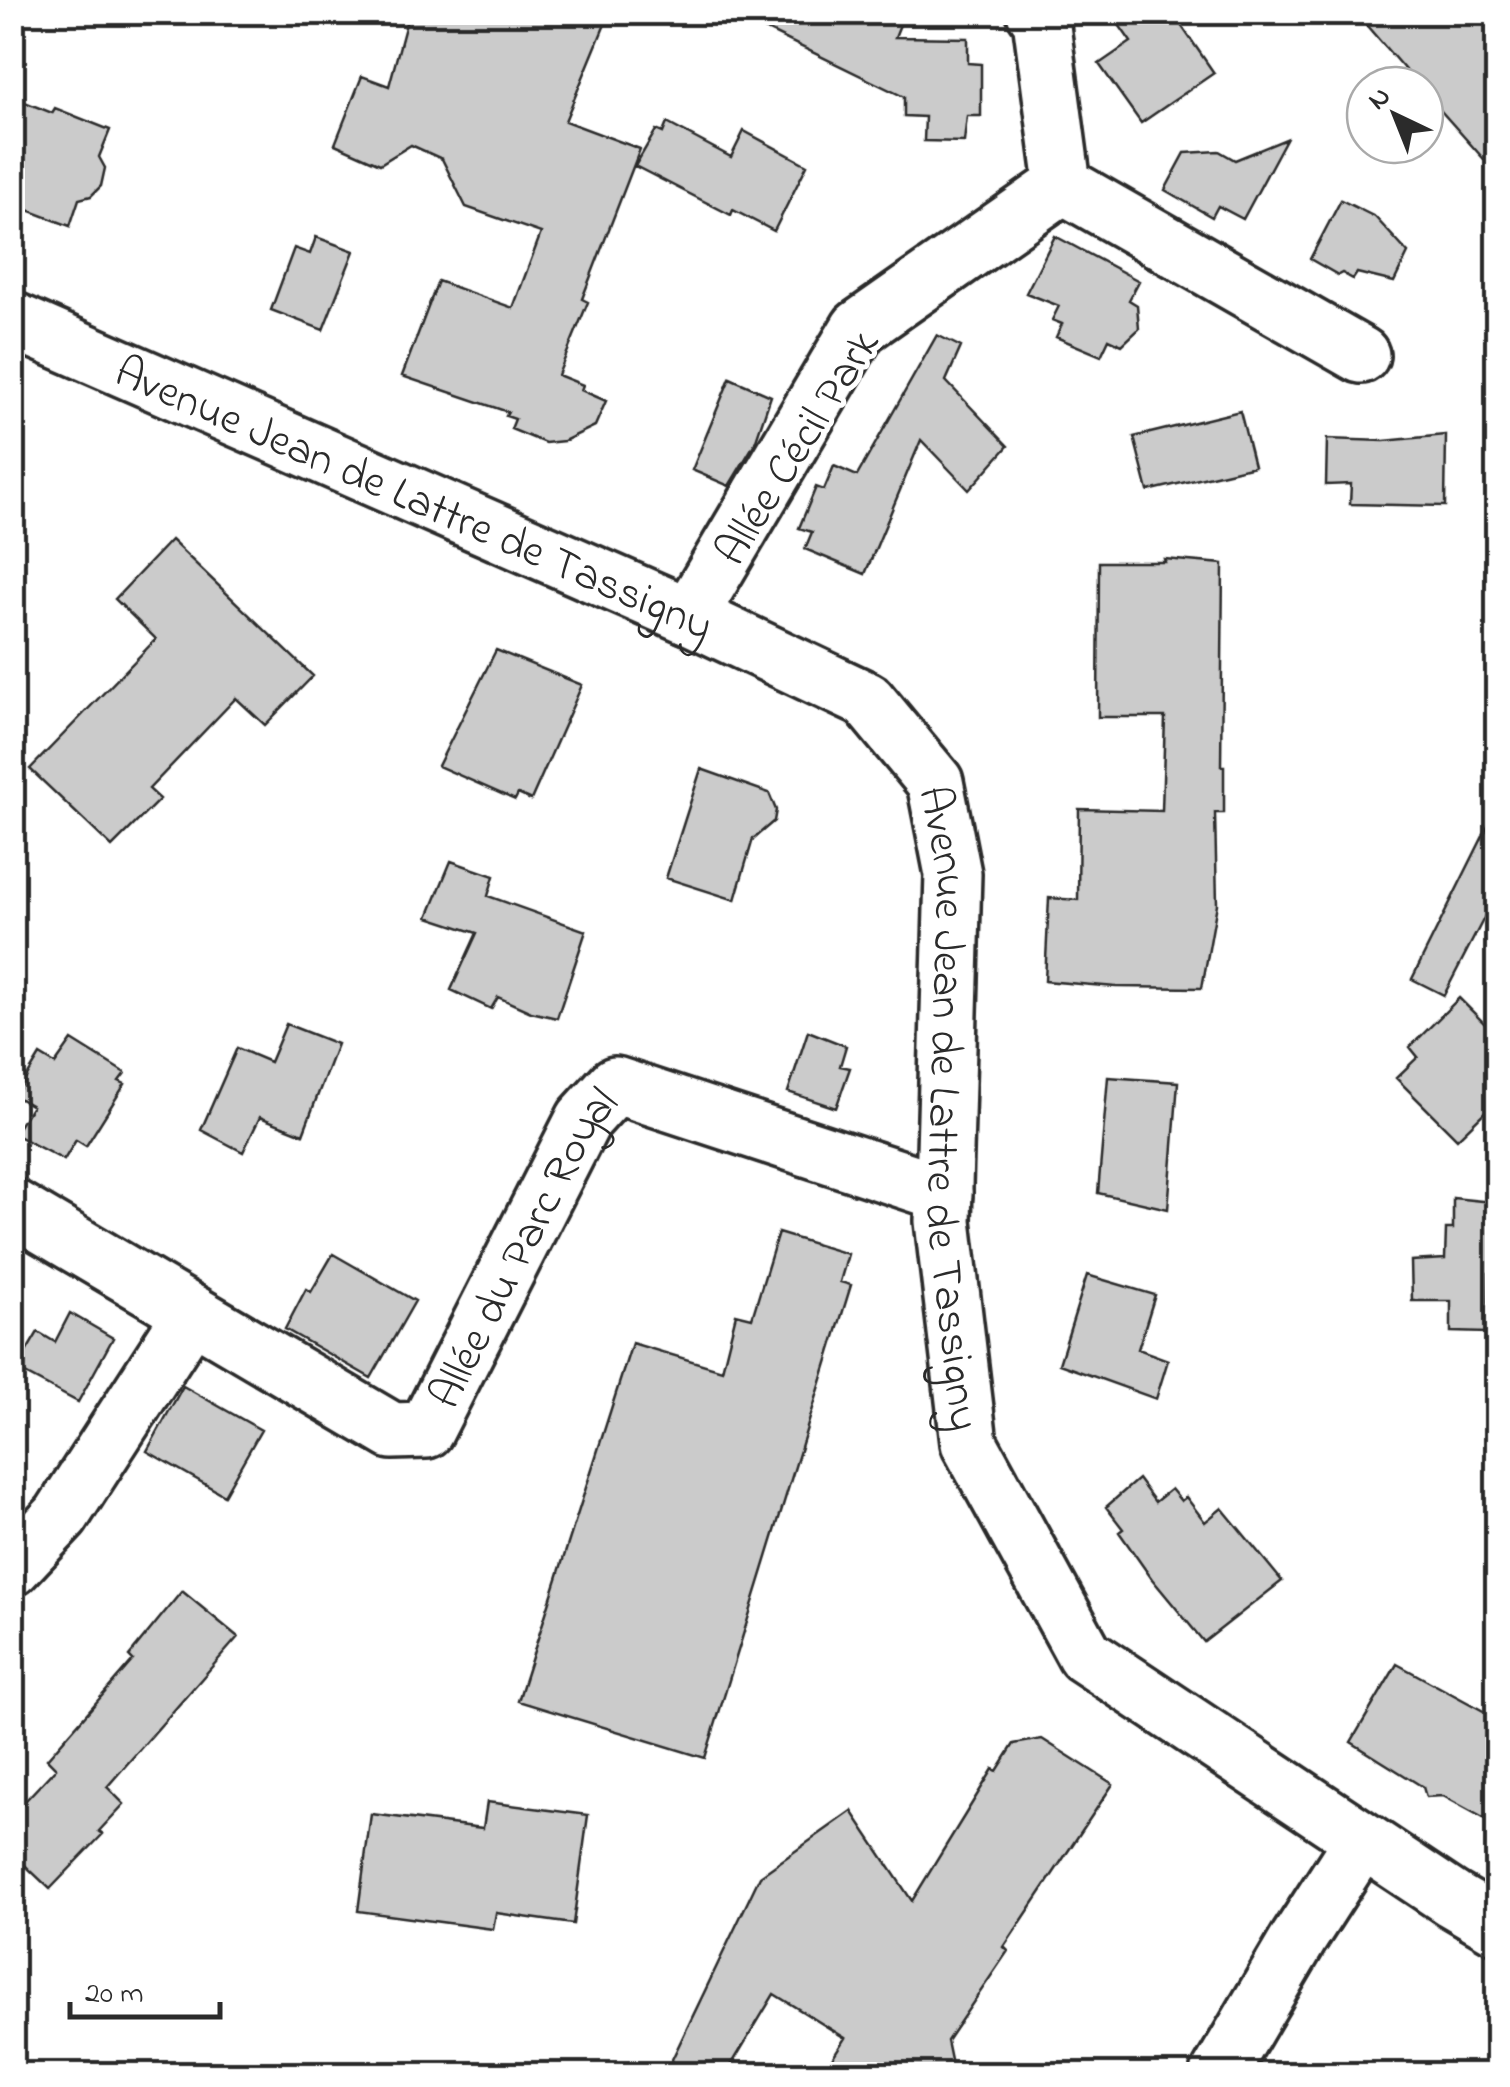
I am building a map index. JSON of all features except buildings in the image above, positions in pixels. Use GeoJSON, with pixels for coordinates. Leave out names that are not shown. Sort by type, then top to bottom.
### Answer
{"type":"FeatureCollection","features":[{"type":"Feature","properties":{"kind":"street"},"geometry":{"type":"LineString","coordinates":[[1035,12],[1041,19],[1062,184],[1361,355]]}},
{"type":"Feature","properties":{"kind":"street","name":"Allée Cécil Park"},"geometry":{"type":"LineString","coordinates":[[689,616],[859,328],[1062,184]]}},
{"type":"Feature","properties":{"kind":"street","name":"Avenue Jean de Lattre de Tassigny"},"geometry":{"type":"LineString","coordinates":[[12,320],[689,616],[866,700],[935,782],[953,874],[943,1221],[969,1443],[1086,1656],[1498,1926]]}},
{"type":"Feature","properties":{"kind":"street","name":"Allée du Parc Royal"},"geometry":{"type":"LineString","coordinates":[[12,1207],[392,1431],[426,1430],[584,1119],[615,1085],[944,1193]]}},
{"type":"Feature","properties":{"kind":"street"},"geometry":{"type":"LineString","coordinates":[[12,1568],[61,1516],[192,1313]]}},
{"type":"Feature","properties":{"kind":"street"},"geometry":{"type":"LineString","coordinates":[[1219,2074],[1362,1840]]}}]}
